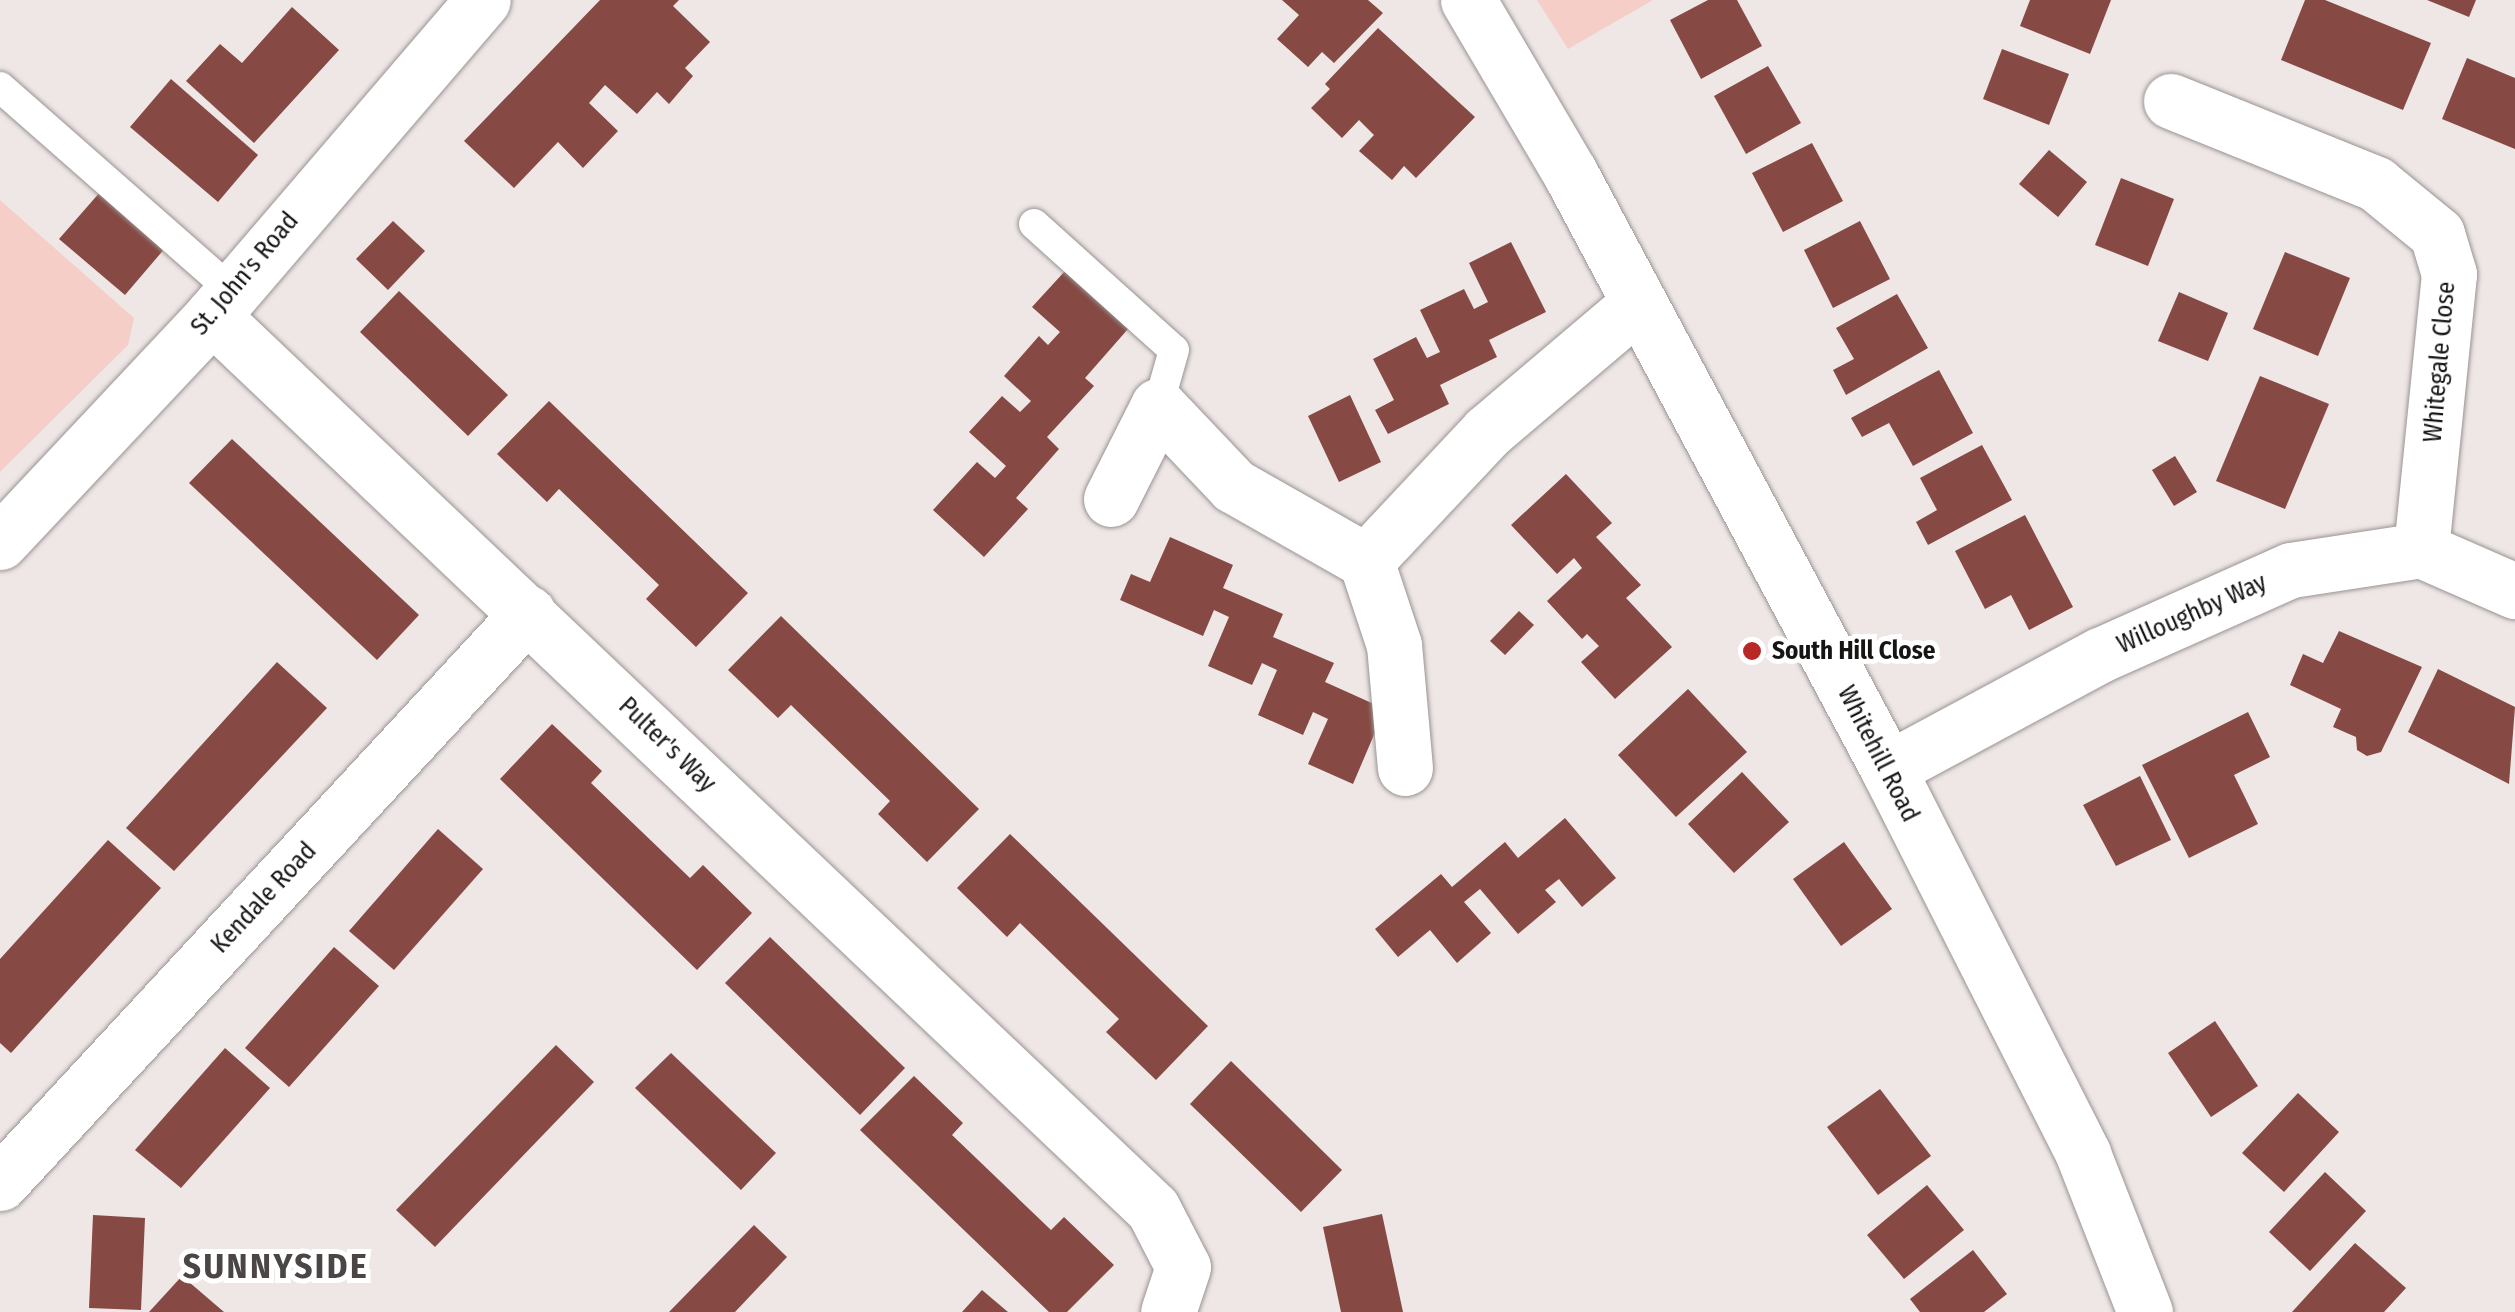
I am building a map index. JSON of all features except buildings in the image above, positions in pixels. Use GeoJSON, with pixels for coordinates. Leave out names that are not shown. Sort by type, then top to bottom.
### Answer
{"type":"FeatureCollection","features":[{"type":"Feature","properties":{"kind":"street","name":"St. John's Road"},"geometry":{"type":"LineString","coordinates":[[0,542],[221,302],[483,0]]}},
{"type":"Feature","properties":{"kind":"street","name":"Whitehill Road"},"geometry":{"type":"LineString","coordinates":[[1468,0],[1570,173],[1637,305],[1888,769],[2083,1154],[2145,1312]]}},
{"type":"Feature","properties":{"kind":"street","name":"Whitegale Close"},"geometry":{"type":"LineString","coordinates":[[2171,101],[2376,184],[2437,234],[2449,274],[2422,550]]}},
{"type":"Feature","properties":{"kind":"street","name":"Pulter's Way"},"geometry":{"type":"LineString","coordinates":[[221,302],[528,613],[1153,1209],[1183,1267],[1168,1312]]}},
{"type":"Feature","properties":{"kind":"street"},"geometry":{"type":"LineString","coordinates":[[1366,561],[1487,432],[1637,305]]}},
{"type":"Feature","properties":{"kind":"street"},"geometry":{"type":"LineString","coordinates":[[1111,500],[1158,406],[1234,486],[1366,561],[1394,645],[1405,768]]}},
{"type":"Feature","properties":{"kind":"street"},"geometry":{"type":"LineString","coordinates":[[2422,550],[2515,590]]}},
{"type":"Feature","properties":{"kind":"street","name":"Willoughby Way"},"geometry":{"type":"LineString","coordinates":[[1888,769],[2100,655],[2291,570],[2422,550]]}},
{"type":"Feature","properties":{"kind":"street","name":"Kendale Road"},"geometry":{"type":"LineString","coordinates":[[0,1183],[528,613]]}},
{"type":"Feature","properties":{"kind":"lane"},"geometry":{"type":"LineString","coordinates":[[0,87],[221,302]]}},
{"type":"Feature","properties":{"kind":"lane"},"geometry":{"type":"LineString","coordinates":[[1034,224],[1174,350],[1158,406]]}},
{"type":"Feature","properties":{"kind":"shaded area"},"geometry":{"type":"Polygon","coordinates":[[[1537,0],[1653,0],[1568,49],[1537,0]]]}},
{"type":"Feature","properties":{"kind":"shaded area"},"geometry":{"type":"Polygon","coordinates":[[[0,200],[134,318],[128,345],[0,472],[0,200]]]}},
{"type":"Feature","properties":{"kind":"place","name":"South Hill Close"},"geometry":{"type":"Point","coordinates":[1752,651]}},
{"type":"Feature","properties":{"kind":"district","name":"SUNNYSIDE"},"geometry":{"type":"Point","coordinates":[276,1266]}}]}
